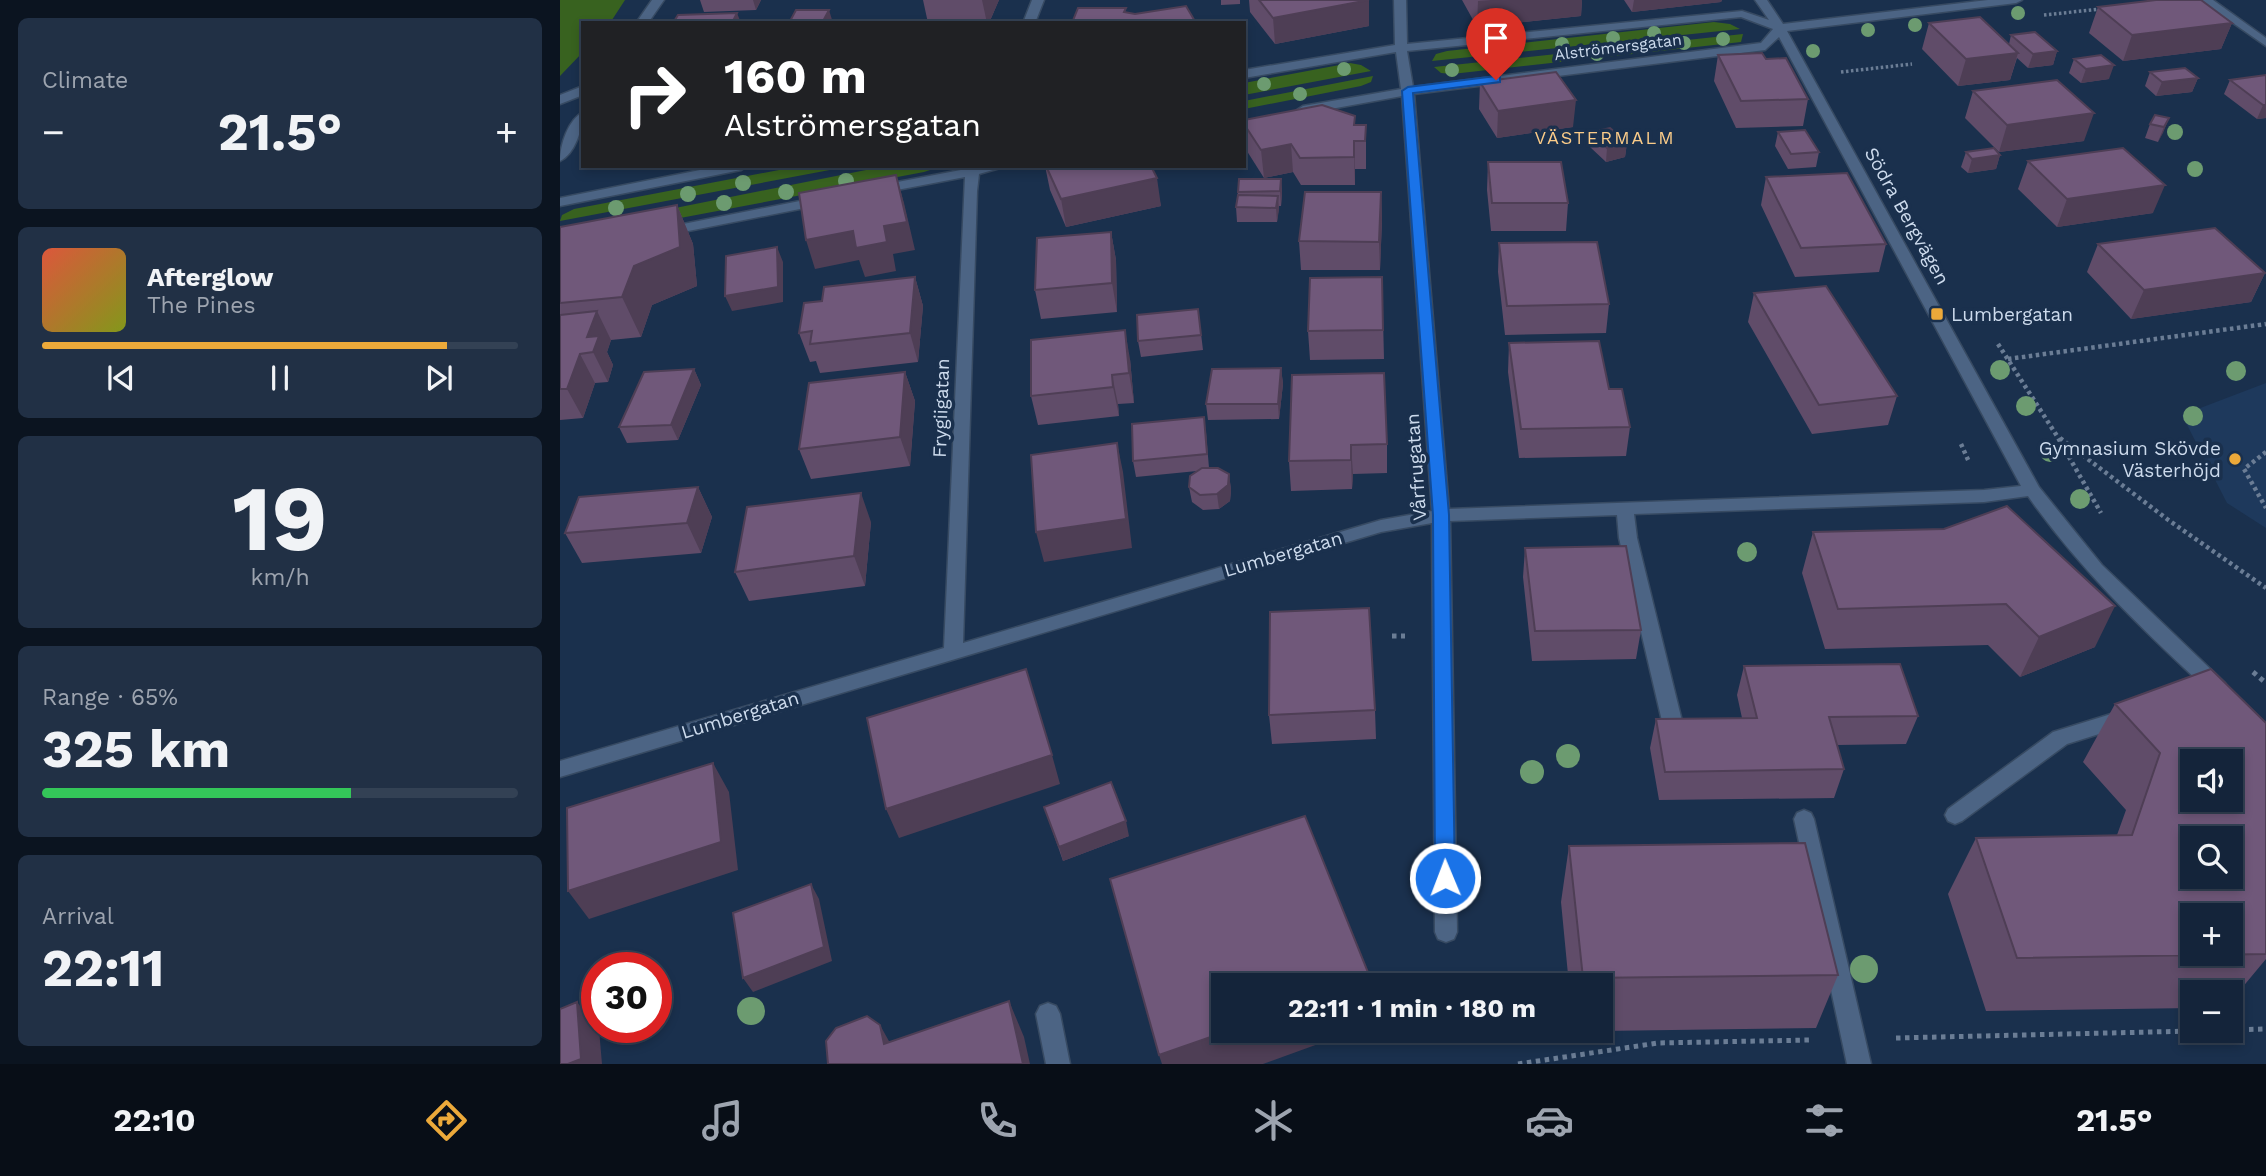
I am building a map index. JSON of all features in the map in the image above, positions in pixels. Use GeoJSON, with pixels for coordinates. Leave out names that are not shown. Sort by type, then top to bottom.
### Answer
{"type":"FeatureCollection","features":[{"type":"Feature","properties":{"kind":"street"},"geometry":{"type":"LineString","coordinates":[[643,21],[658,0]]}},
{"type":"Feature","properties":{"kind":"street"},"geometry":{"type":"LineString","coordinates":[[1031,21],[1038,0]]}},
{"type":"Feature","properties":{"kind":"street","name":"Vårfrugatan"},"geometry":{"type":"LineString","coordinates":[[1400,0],[1401,48],[1408,91],[1441,515],[1446,932]]}},
{"type":"Feature","properties":{"kind":"street","name":"Södra Bergvägen"},"geometry":{"type":"LineString","coordinates":[[1761,0],[1780,28],[2032,490],[2058,529],[2105,582],[2222,692],[2196,695]]}},
{"type":"Feature","properties":{"kind":"street","name":"Alströmersgatan"},"geometry":{"type":"LineString","coordinates":[[1246,74],[1401,48],[1742,14],[1780,28],[2016,0]]}},
{"type":"Feature","properties":{"kind":"street"},"geometry":{"type":"LineString","coordinates":[[2206,0],[2266,43]]}},
{"type":"Feature","properties":{"kind":"street","name":"Alströmersgatan"},"geometry":{"type":"LineString","coordinates":[[1284,114],[1408,91],[1765,46],[1780,28]]}},
{"type":"Feature","properties":{"kind":"street"},"geometry":{"type":"LineString","coordinates":[[560,100],[581,91]]}},
{"type":"Feature","properties":{"kind":"street"},"geometry":{"type":"LineString","coordinates":[[560,157],[581,120]]}},
{"type":"Feature","properties":{"kind":"street"},"geometry":{"type":"LineString","coordinates":[[560,202],[731,168]]}},
{"type":"Feature","properties":{"kind":"street"},"geometry":{"type":"LineString","coordinates":[[651,234],[972,169]]}},
{"type":"Feature","properties":{"kind":"street","name":"Frygiigatan"},"geometry":{"type":"LineString","coordinates":[[953,651],[972,169]]}},
{"type":"Feature","properties":{"kind":"street","name":"Lumbergatan"},"geometry":{"type":"LineString","coordinates":[[560,769],[1381,526],[1441,515],[1984,496],[2032,490]]}},
{"type":"Feature","properties":{"kind":"street"},"geometry":{"type":"LineString","coordinates":[[1625,507],[1628,538],[1672,721]]}},
{"type":"Feature","properties":{"kind":"street"},"geometry":{"type":"LineString","coordinates":[[1955,815],[2060,738],[2149,710]]}},
{"type":"Feature","properties":{"kind":"street"},"geometry":{"type":"LineString","coordinates":[[1804,819],[1858,1064]]}},
{"type":"Feature","properties":{"kind":"street"},"geometry":{"type":"LineString","coordinates":[[1048,1014],[1058,1064]]}},
{"type":"Feature","properties":{"kind":"path"},"geometry":{"type":"LineString","coordinates":[[2038,16],[2106,8]]}},
{"type":"Feature","properties":{"kind":"path"},"geometry":{"type":"LineString","coordinates":[[1830,73],[1912,64]]}},
{"type":"Feature","properties":{"kind":"path"},"geometry":{"type":"LineString","coordinates":[[2008,359],[2266,324]]}},
{"type":"Feature","properties":{"kind":"path"},"geometry":{"type":"LineString","coordinates":[[1996,342],[2057,436],[2103,515]]}},
{"type":"Feature","properties":{"kind":"path"},"geometry":{"type":"LineString","coordinates":[[2057,436],[2167,519],[2266,588]]}},
{"type":"Feature","properties":{"kind":"path"},"geometry":{"type":"LineString","coordinates":[[2266,452],[2244,469],[2266,508]]}},
{"type":"Feature","properties":{"kind":"path"},"geometry":{"type":"LineString","coordinates":[[2245,665],[2266,683]]}},
{"type":"Feature","properties":{"kind":"path"},"geometry":{"type":"LineString","coordinates":[[2243,1030],[2266,1029]]}},
{"type":"Feature","properties":{"kind":"shaded area","name":"Gymnasium Skövde Västerhöjd"},"geometry":{"type":"Polygon","coordinates":[[[2266,383],[2266,528],[2227,503],[2182,415],[2266,383]]]}},
{"type":"Feature","properties":{"kind":"green space"},"geometry":{"type":"Polygon","coordinates":[[[560,0],[625,0],[611,21],[581,21],[581,54],[560,76],[560,0]]]}},
{"type":"Feature","properties":{"kind":"green space"},"geometry":{"type":"Polygon","coordinates":[[[1714,22],[1730,24],[1740,29],[1432,61],[1436,54],[1447,51],[1714,22]]]}},
{"type":"Feature","properties":{"kind":"green space"},"geometry":{"type":"Polygon","coordinates":[[[1743,34],[1741,42],[1452,74],[1441,73],[1434,67],[1743,34]]]}},
{"type":"Feature","properties":{"kind":"green space"},"geometry":{"type":"Polygon","coordinates":[[[1350,63],[1371,71],[1246,95],[1246,83],[1350,63]]]}},
{"type":"Feature","properties":{"kind":"green space"},"geometry":{"type":"Polygon","coordinates":[[[1373,76],[1371,82],[1361,86],[1246,109],[1246,101],[1373,76]]]}},
{"type":"Feature","properties":{"kind":"green space"},"geometry":{"type":"Polygon","coordinates":[[[789,168],[840,168],[560,221],[562,215],[574,209],[789,168]]]}},
{"type":"Feature","properties":{"kind":"green space"},"geometry":{"type":"Polygon","coordinates":[[[876,168],[936,168],[574,238],[560,231],[876,168]]]}},
{"type":"Feature","properties":{"kind":"building"},"geometry":{"type":"Polygon","coordinates":[[[1259,0],[1369,0],[1273,18],[1259,0]]]}},
{"type":"Feature","properties":{"kind":"building"},"geometry":{"type":"Polygon","coordinates":[[[2156,0],[2201,0],[2232,23],[2132,35],[2098,7],[2156,0]]]}},
{"type":"Feature","properties":{"kind":"building"},"geometry":{"type":"Polygon","coordinates":[[[1186,6],[1195,21],[1073,21],[1078,8],[1126,8],[1124,12],[1135,14],[1186,6]]]}},
{"type":"Feature","properties":{"kind":"building"},"geometry":{"type":"Polygon","coordinates":[[[796,10],[829,10],[823,21],[790,21],[796,10]]]}},
{"type":"Feature","properties":{"kind":"building"},"geometry":{"type":"Polygon","coordinates":[[[737,13],[733,21],[674,21],[678,15],[737,13]]]}},
{"type":"Feature","properties":{"kind":"building"},"geometry":{"type":"Polygon","coordinates":[[[1980,17],[2018,53],[1966,59],[1929,23],[1980,17]]]}},
{"type":"Feature","properties":{"kind":"building"},"geometry":{"type":"Polygon","coordinates":[[[2035,32],[2057,51],[2033,54],[2011,35],[2035,32]]]}},
{"type":"Feature","properties":{"kind":"building"},"geometry":{"type":"Polygon","coordinates":[[[1762,53],[1766,59],[1786,58],[1808,99],[1741,101],[1718,55],[1762,53]]]}},
{"type":"Feature","properties":{"kind":"building"},"geometry":{"type":"Polygon","coordinates":[[[2101,55],[2114,65],[2086,69],[2074,59],[2101,55]]]}},
{"type":"Feature","properties":{"kind":"building"},"geometry":{"type":"Polygon","coordinates":[[[2185,68],[2198,78],[2162,82],[2150,72],[2185,68]]]}},
{"type":"Feature","properties":{"kind":"building"},"geometry":{"type":"Polygon","coordinates":[[[1556,72],[1576,100],[1498,111],[1480,82],[1556,72]]]}},
{"type":"Feature","properties":{"kind":"building"},"geometry":{"type":"Polygon","coordinates":[[[2266,75],[2266,105],[2230,80],[2266,75]]]}},
{"type":"Feature","properties":{"kind":"building"},"geometry":{"type":"Polygon","coordinates":[[[2057,80],[2094,113],[2007,125],[1973,91],[2057,80]]]}},
{"type":"Feature","properties":{"kind":"building"},"geometry":{"type":"Polygon","coordinates":[[[1322,105],[1355,116],[1354,125],[1366,125],[1365,141],[1354,141],[1354,157],[1300,158],[1291,144],[1261,150],[1246,127],[1246,120],[1322,105]]]}},
{"type":"Feature","properties":{"kind":"building"},"geometry":{"type":"Polygon","coordinates":[[[2155,115],[2169,118],[2164,127],[2150,124],[2155,115]]]}},
{"type":"Feature","properties":{"kind":"building"},"geometry":{"type":"Polygon","coordinates":[[[1610,128],[1627,143],[1607,148],[1591,132],[1610,128]]]}},
{"type":"Feature","properties":{"kind":"building"},"geometry":{"type":"Polygon","coordinates":[[[1805,130],[1819,152],[1791,154],[1778,132],[1805,130]]]}},
{"type":"Feature","properties":{"kind":"building"},"geometry":{"type":"Polygon","coordinates":[[[1994,148],[2000,155],[1972,159],[1966,152],[1994,148]]]}},
{"type":"Feature","properties":{"kind":"building"},"geometry":{"type":"Polygon","coordinates":[[[2123,148],[2165,185],[2067,199],[2028,161],[2123,148]]]}},
{"type":"Feature","properties":{"kind":"building"},"geometry":{"type":"Polygon","coordinates":[[[1488,162],[1561,162],[1568,203],[1492,203],[1488,162]]]}},
{"type":"Feature","properties":{"kind":"building"},"geometry":{"type":"Polygon","coordinates":[[[1047,168],[1152,168],[1157,178],[1061,199],[1047,168]]]}},
{"type":"Feature","properties":{"kind":"building"},"geometry":{"type":"Polygon","coordinates":[[[1847,173],[1886,244],[1801,248],[1766,177],[1847,173]]]}},
{"type":"Feature","properties":{"kind":"building"},"geometry":{"type":"Polygon","coordinates":[[[896,175],[907,222],[884,226],[887,242],[856,248],[853,231],[806,240],[799,193],[896,175]]]}},
{"type":"Feature","properties":{"kind":"building"},"geometry":{"type":"Polygon","coordinates":[[[1239,179],[1281,179],[1280,191],[1238,192],[1239,179]]]}},
{"type":"Feature","properties":{"kind":"building"},"geometry":{"type":"Polygon","coordinates":[[[1305,192],[1381,192],[1379,242],[1299,241],[1305,192]]]}},
{"type":"Feature","properties":{"kind":"building"},"geometry":{"type":"Polygon","coordinates":[[[1238,195],[1278,196],[1276,208],[1236,207],[1238,195]]]}},
{"type":"Feature","properties":{"kind":"building"},"geometry":{"type":"Polygon","coordinates":[[[677,205],[680,247],[634,266],[622,297],[560,303],[560,227],[677,205]]]}},
{"type":"Feature","properties":{"kind":"building"},"geometry":{"type":"Polygon","coordinates":[[[2215,228],[2265,273],[2144,290],[2098,244],[2215,228]]]}},
{"type":"Feature","properties":{"kind":"building"},"geometry":{"type":"Polygon","coordinates":[[[1111,232],[1112,283],[1035,290],[1037,238],[1111,232]]]}},
{"type":"Feature","properties":{"kind":"building"},"geometry":{"type":"Polygon","coordinates":[[[1597,242],[1609,304],[1507,306],[1499,243],[1597,242]]]}},
{"type":"Feature","properties":{"kind":"building"},"geometry":{"type":"Polygon","coordinates":[[[777,247],[778,287],[725,296],[726,256],[777,247]]]}},
{"type":"Feature","properties":{"kind":"building"},"geometry":{"type":"Polygon","coordinates":[[[915,277],[910,333],[810,344],[812,331],[799,333],[804,303],[822,301],[824,287],[915,277]]]}},
{"type":"Feature","properties":{"kind":"building"},"geometry":{"type":"Polygon","coordinates":[[[1382,277],[1383,330],[1308,331],[1310,278],[1382,277]]]}},
{"type":"Feature","properties":{"kind":"building"},"geometry":{"type":"Polygon","coordinates":[[[1826,286],[1897,396],[1819,405],[1754,293],[1826,286]]]}},
{"type":"Feature","properties":{"kind":"building"},"geometry":{"type":"Polygon","coordinates":[[[1198,309],[1201,335],[1138,341],[1137,315],[1198,309]]]}},
{"type":"Feature","properties":{"kind":"building"},"geometry":{"type":"Polygon","coordinates":[[[597,311],[587,337],[599,336],[593,352],[580,354],[567,389],[560,389],[560,315],[597,311]]]}},
{"type":"Feature","properties":{"kind":"building"},"geometry":{"type":"Polygon","coordinates":[[[1125,330],[1129,373],[1112,375],[1113,387],[1031,396],[1031,340],[1125,330]]]}},
{"type":"Feature","properties":{"kind":"building"},"geometry":{"type":"Polygon","coordinates":[[[1599,341],[1609,389],[1622,389],[1630,427],[1521,429],[1509,343],[1599,341]]]}},
{"type":"Feature","properties":{"kind":"building"},"geometry":{"type":"Polygon","coordinates":[[[1281,368],[1278,404],[1206,404],[1212,369],[1281,368]]]}},
{"type":"Feature","properties":{"kind":"building"},"geometry":{"type":"Polygon","coordinates":[[[694,369],[671,425],[619,427],[644,372],[694,369]]]}},
{"type":"Feature","properties":{"kind":"building"},"geometry":{"type":"Polygon","coordinates":[[[905,372],[900,437],[799,449],[809,383],[905,372]]]}},
{"type":"Feature","properties":{"kind":"building"},"geometry":{"type":"Polygon","coordinates":[[[1384,373],[1387,444],[1351,445],[1351,460],[1289,461],[1292,375],[1384,373]]]}},
{"type":"Feature","properties":{"kind":"building"},"geometry":{"type":"Polygon","coordinates":[[[1204,417],[1207,454],[1133,461],[1132,424],[1204,417]]]}},
{"type":"Feature","properties":{"kind":"building"},"geometry":{"type":"Polygon","coordinates":[[[1117,443],[1126,519],[1036,532],[1031,455],[1117,443]]]}},
{"type":"Feature","properties":{"kind":"building"},"geometry":{"type":"Polygon","coordinates":[[[1202,468],[1218,468],[1229,474],[1228,485],[1217,494],[1200,495],[1189,487],[1190,476],[1202,468]]]}},
{"type":"Feature","properties":{"kind":"building"},"geometry":{"type":"Polygon","coordinates":[[[698,487],[687,523],[565,533],[579,497],[698,487]]]}},
{"type":"Feature","properties":{"kind":"building"},"geometry":{"type":"Polygon","coordinates":[[[861,493],[854,556],[735,572],[747,507],[861,493]]]}},
{"type":"Feature","properties":{"kind":"building"},"geometry":{"type":"Polygon","coordinates":[[[2007,506],[2115,606],[2039,637],[2006,604],[1838,609],[1813,532],[1944,529],[2007,506]]]}},
{"type":"Feature","properties":{"kind":"building"},"geometry":{"type":"Polygon","coordinates":[[[1626,546],[1641,630],[1535,631],[1525,548],[1626,546]]]}},
{"type":"Feature","properties":{"kind":"building"},"geometry":{"type":"Polygon","coordinates":[[[1369,608],[1375,710],[1269,715],[1270,612],[1369,608]]]}},
{"type":"Feature","properties":{"kind":"building"},"geometry":{"type":"Polygon","coordinates":[[[1900,664],[1918,716],[1829,717],[1844,769],[1665,772],[1656,719],[1757,718],[1744,666],[1900,664]]]}},
{"type":"Feature","properties":{"kind":"building"},"geometry":{"type":"Polygon","coordinates":[[[1026,669],[1052,755],[886,809],[867,718],[1026,669]]]}},
{"type":"Feature","properties":{"kind":"building"},"geometry":{"type":"Polygon","coordinates":[[[2211,669],[2266,723],[2266,954],[2243,954],[2243,903],[2180,903],[2180,955],[2017,958],[1976,838],[2132,835],[2160,753],[2115,704],[2211,669]]]}},
{"type":"Feature","properties":{"kind":"building"},"geometry":{"type":"Polygon","coordinates":[[[713,763],[721,842],[568,891],[567,808],[713,763]]]}},
{"type":"Feature","properties":{"kind":"building"},"geometry":{"type":"Polygon","coordinates":[[[1111,782],[1126,821],[1059,847],[1044,807],[1111,782]]]}},
{"type":"Feature","properties":{"kind":"building"},"geometry":{"type":"Polygon","coordinates":[[[1305,816],[1368,973],[1211,973],[1211,1037],[1159,1055],[1110,879],[1305,816]]]}},
{"type":"Feature","properties":{"kind":"building"},"geometry":{"type":"Polygon","coordinates":[[[1805,843],[1838,975],[1613,978],[1613,973],[1582,973],[1569,846],[1805,843]]]}},
{"type":"Feature","properties":{"kind":"building"},"geometry":{"type":"Polygon","coordinates":[[[811,884],[824,947],[743,978],[733,913],[811,884]]]}},
{"type":"Feature","properties":{"kind":"building"},"geometry":{"type":"Polygon","coordinates":[[[1009,1001],[1023,1064],[828,1064],[826,1041],[836,1028],[867,1016],[880,1025],[884,1044],[1009,1001]]]}},
{"type":"Feature","properties":{"kind":"building"},"geometry":{"type":"Polygon","coordinates":[[[577,1002],[581,1059],[560,1064],[560,1009],[577,1002]]]}},
{"type":"Feature","properties":{"kind":"place","name":"Lumbergatan"},"geometry":{"type":"Point","coordinates":[1937,314]}},
{"type":"Feature","properties":{"kind":"place","name":"Gymnasium Skövde Västerhöjd"},"geometry":{"type":"Point","coordinates":[2235,459]}},
{"type":"Feature","properties":{"kind":"district","name":"VÄSTERMALM"},"geometry":{"type":"Point","coordinates":[1605,137]}},
{"type":"Feature","properties":{"kind":"route"},"geometry":{"type":"LineString","coordinates":[[1445,878],[1441,515],[1408,91],[1496,80]]}}]}
